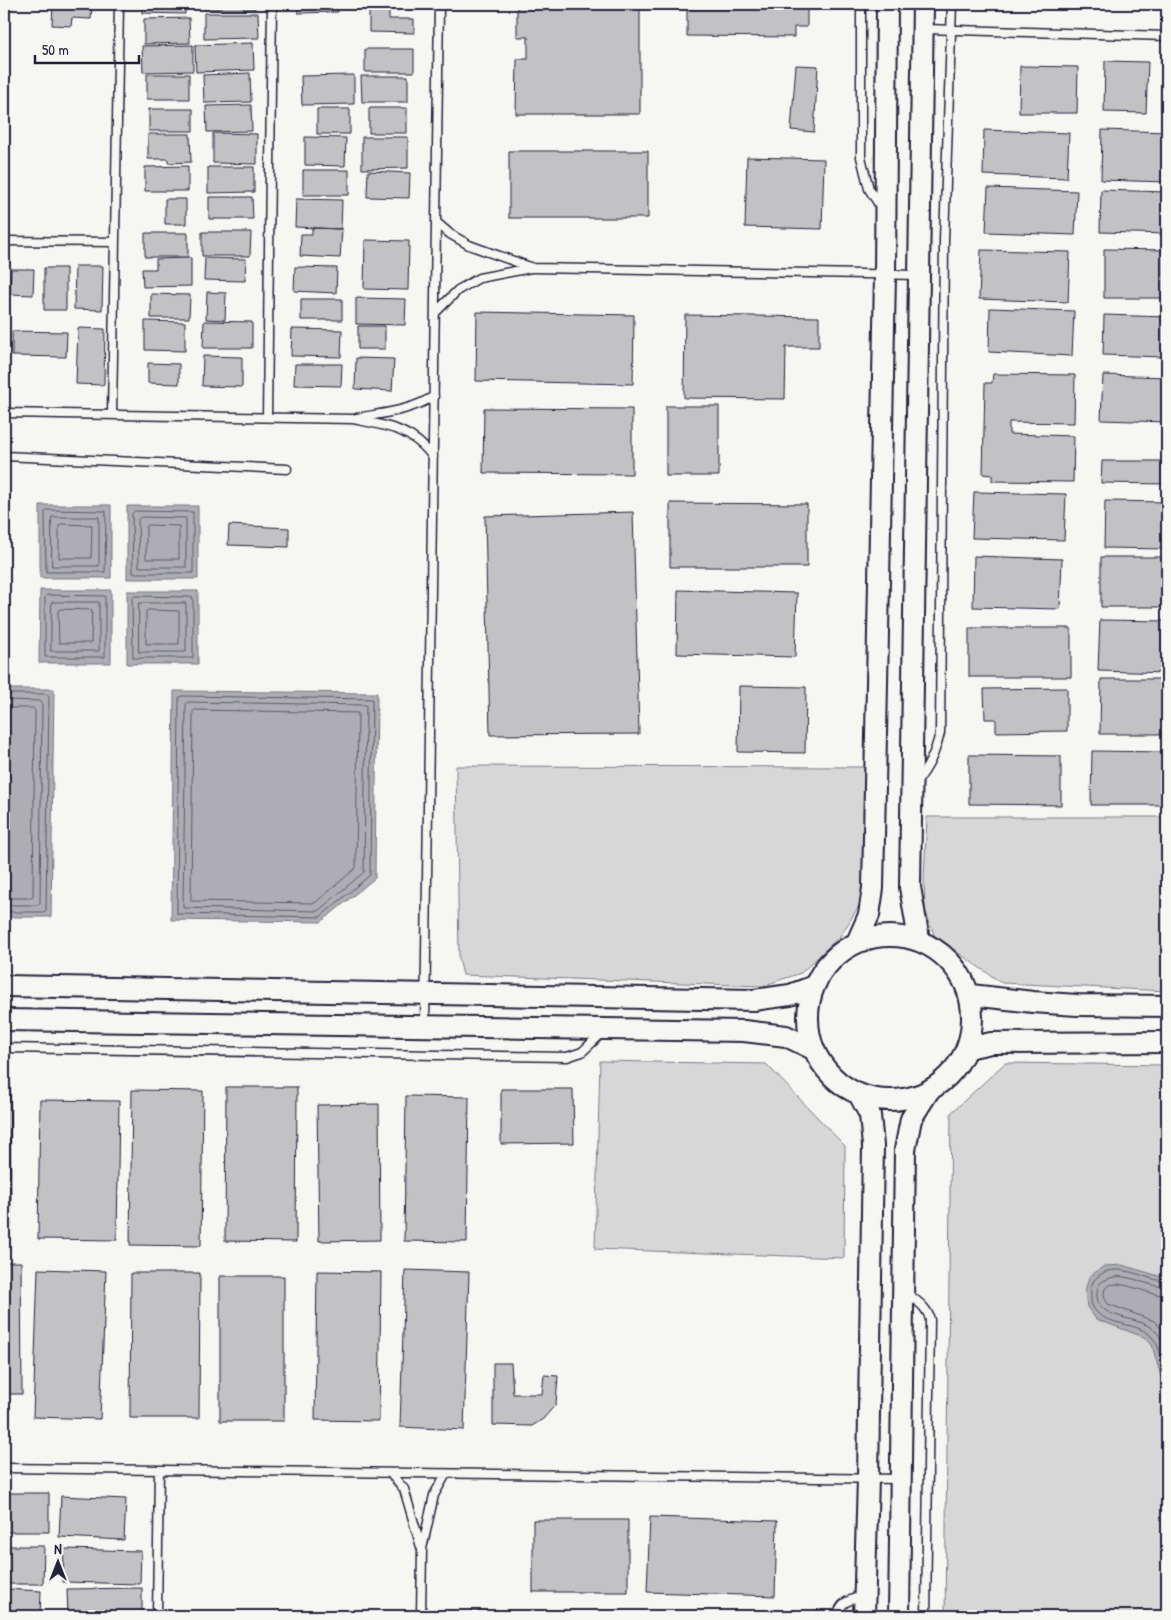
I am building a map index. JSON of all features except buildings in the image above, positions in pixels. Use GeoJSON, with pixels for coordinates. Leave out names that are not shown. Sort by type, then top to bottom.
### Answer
{"type":"FeatureCollection","features":[{"type":"Feature","properties":{"kind":"main road"},"geometry":{"type":"LineString","coordinates":[[857,942],[869,915],[873,888],[886,214],[887,4]]}},
{"type":"Feature","properties":{"kind":"main road"},"geometry":{"type":"LineString","coordinates":[[919,940],[910,887],[923,4]]}},
{"type":"Feature","properties":{"kind":"main road"},"geometry":{"type":"LineString","coordinates":[[899,1616],[905,1150],[911,1119],[928,1092],[952,1074],[968,1048],[974,1022],[970,996],[952,962],[919,940],[888,935],[857,942],[831,960],[814,986],[807,1017],[813,1048],[824,1068],[840,1083],[859,1094],[894,1101],[928,1092]]}},
{"type":"Feature","properties":{"kind":"main road"},"geometry":{"type":"LineString","coordinates":[[4,986],[754,1000],[790,995],[814,986]]}},
{"type":"Feature","properties":{"kind":"main road"},"geometry":{"type":"LineString","coordinates":[[970,996],[1060,1004],[1167,1006]]}},
{"type":"Feature","properties":{"kind":"main road"},"geometry":{"type":"LineString","coordinates":[[4,1020],[744,1031],[786,1036],[813,1048]]}},
{"type":"Feature","properties":{"kind":"main road"},"geometry":{"type":"LineString","coordinates":[[968,1048],[991,1043],[1167,1042]]}},
{"type":"Feature","properties":{"kind":"main road"},"geometry":{"type":"LineString","coordinates":[[859,1094],[870,1115],[873,1146],[864,1616]]}},
{"type":"Feature","properties":{"kind":"lane"},"geometry":{"type":"LineString","coordinates":[[112,414],[119,4]]}},
{"type":"Feature","properties":{"kind":"lane"},"geometry":{"type":"LineString","coordinates":[[267,417],[272,4]]}},
{"type":"Feature","properties":{"kind":"lane"},"geometry":{"type":"LineString","coordinates":[[425,1026],[439,4]]}},
{"type":"Feature","properties":{"kind":"lane"},"geometry":{"type":"LineString","coordinates":[[861,4],[859,130],[861,157],[869,188],[886,214]]}},
{"type":"Feature","properties":{"kind":"lane"},"geometry":{"type":"LineString","coordinates":[[911,788],[931,762],[940,733],[944,240],[952,4]]}},
{"type":"Feature","properties":{"kind":"lane"},"geometry":{"type":"LineString","coordinates":[[922,29],[1166,35]]}},
{"type":"Feature","properties":{"kind":"lane"},"geometry":{"type":"LineString","coordinates":[[436,222],[450,234],[469,245],[533,268]]}},
{"type":"Feature","properties":{"kind":"lane"},"geometry":{"type":"LineString","coordinates":[[4,241],[115,242]]}},
{"type":"Feature","properties":{"kind":"lane"},"geometry":{"type":"LineString","coordinates":[[435,313],[458,290],[479,278],[533,268],[919,275]]}},
{"type":"Feature","properties":{"kind":"lane"},"geometry":{"type":"LineString","coordinates":[[353,419],[405,409],[422,404],[434,396]]}},
{"type":"Feature","properties":{"kind":"lane"},"geometry":{"type":"LineString","coordinates":[[4,413],[353,419],[401,430],[420,442],[433,457]]}},
{"type":"Feature","properties":{"kind":"lane"},"geometry":{"type":"LineString","coordinates":[[4,456],[286,469]]}},
{"type":"Feature","properties":{"kind":"lane"},"geometry":{"type":"LineString","coordinates":[[4,1048],[567,1057],[582,1052],[607,1029]]}},
{"type":"Feature","properties":{"kind":"lane"},"geometry":{"type":"LineString","coordinates":[[903,1291],[924,1307],[929,1314],[930,1320],[926,1616]]}},
{"type":"Feature","properties":{"kind":"lane"},"geometry":{"type":"LineString","coordinates":[[4,1468],[901,1479]]}},
{"type":"Feature","properties":{"kind":"lane"},"geometry":{"type":"LineString","coordinates":[[157,1616],[159,1470]]}},
{"type":"Feature","properties":{"kind":"lane"},"geometry":{"type":"LineString","coordinates":[[390,1473],[404,1489],[422,1549]]}},
{"type":"Feature","properties":{"kind":"lane"},"geometry":{"type":"LineString","coordinates":[[421,1616],[422,1549],[434,1495],[446,1474]]}},
{"type":"Feature","properties":{"kind":"lane"},"geometry":{"type":"LineString","coordinates":[[838,1616],[840,1607],[846,1602],[865,1595]]}},
{"type":"Feature","properties":{"kind":"shaded area"},"geometry":{"type":"Polygon","coordinates":[[[456,766],[867,767],[862,901],[841,935],[801,973],[762,986],[463,975],[459,959],[456,766]]]}},
{"type":"Feature","properties":{"kind":"shaded area"},"geometry":{"type":"Polygon","coordinates":[[[927,817],[1167,817],[1167,991],[1002,983],[935,937],[925,910],[924,878],[927,817]]]}},
{"type":"Feature","properties":{"kind":"shaded area"},"geometry":{"type":"Polygon","coordinates":[[[600,1061],[766,1064],[845,1146],[844,1258],[595,1249],[600,1061]]]}},
{"type":"Feature","properties":{"kind":"shaded area"},"geometry":{"type":"Polygon","coordinates":[[[1005,1063],[1167,1065],[1167,1616],[945,1616],[951,1113],[1005,1063]]]}},
{"type":"Feature","properties":{"kind":"water"},"geometry":{"type":"Polygon","coordinates":[[[40,505],[111,505],[111,578],[40,578],[40,505]]]}},
{"type":"Feature","properties":{"kind":"water"},"geometry":{"type":"Polygon","coordinates":[[[127,506],[198,506],[198,579],[127,579],[127,506]]]}},
{"type":"Feature","properties":{"kind":"water"},"geometry":{"type":"Polygon","coordinates":[[[40,590],[111,590],[111,663],[39,663],[40,590]]]}},
{"type":"Feature","properties":{"kind":"water"},"geometry":{"type":"Polygon","coordinates":[[[127,591],[198,591],[198,664],[127,664],[127,591]]]}},
{"type":"Feature","properties":{"kind":"water"},"geometry":{"type":"Polygon","coordinates":[[[4,689],[54,689],[51,917],[4,917],[4,689]]]}},
{"type":"Feature","properties":{"kind":"water"},"geometry":{"type":"Polygon","coordinates":[[[174,691],[377,693],[375,878],[321,922],[171,920],[174,691]]]}},
{"type":"Feature","properties":{"kind":"water"},"geometry":{"type":"Polygon","coordinates":[[[1122,1265],[1159,1276],[1167,1276],[1167,1398],[1152,1345],[1146,1338],[1096,1319],[1087,1307],[1085,1291],[1089,1277],[1104,1266],[1122,1265]]]}}]}
